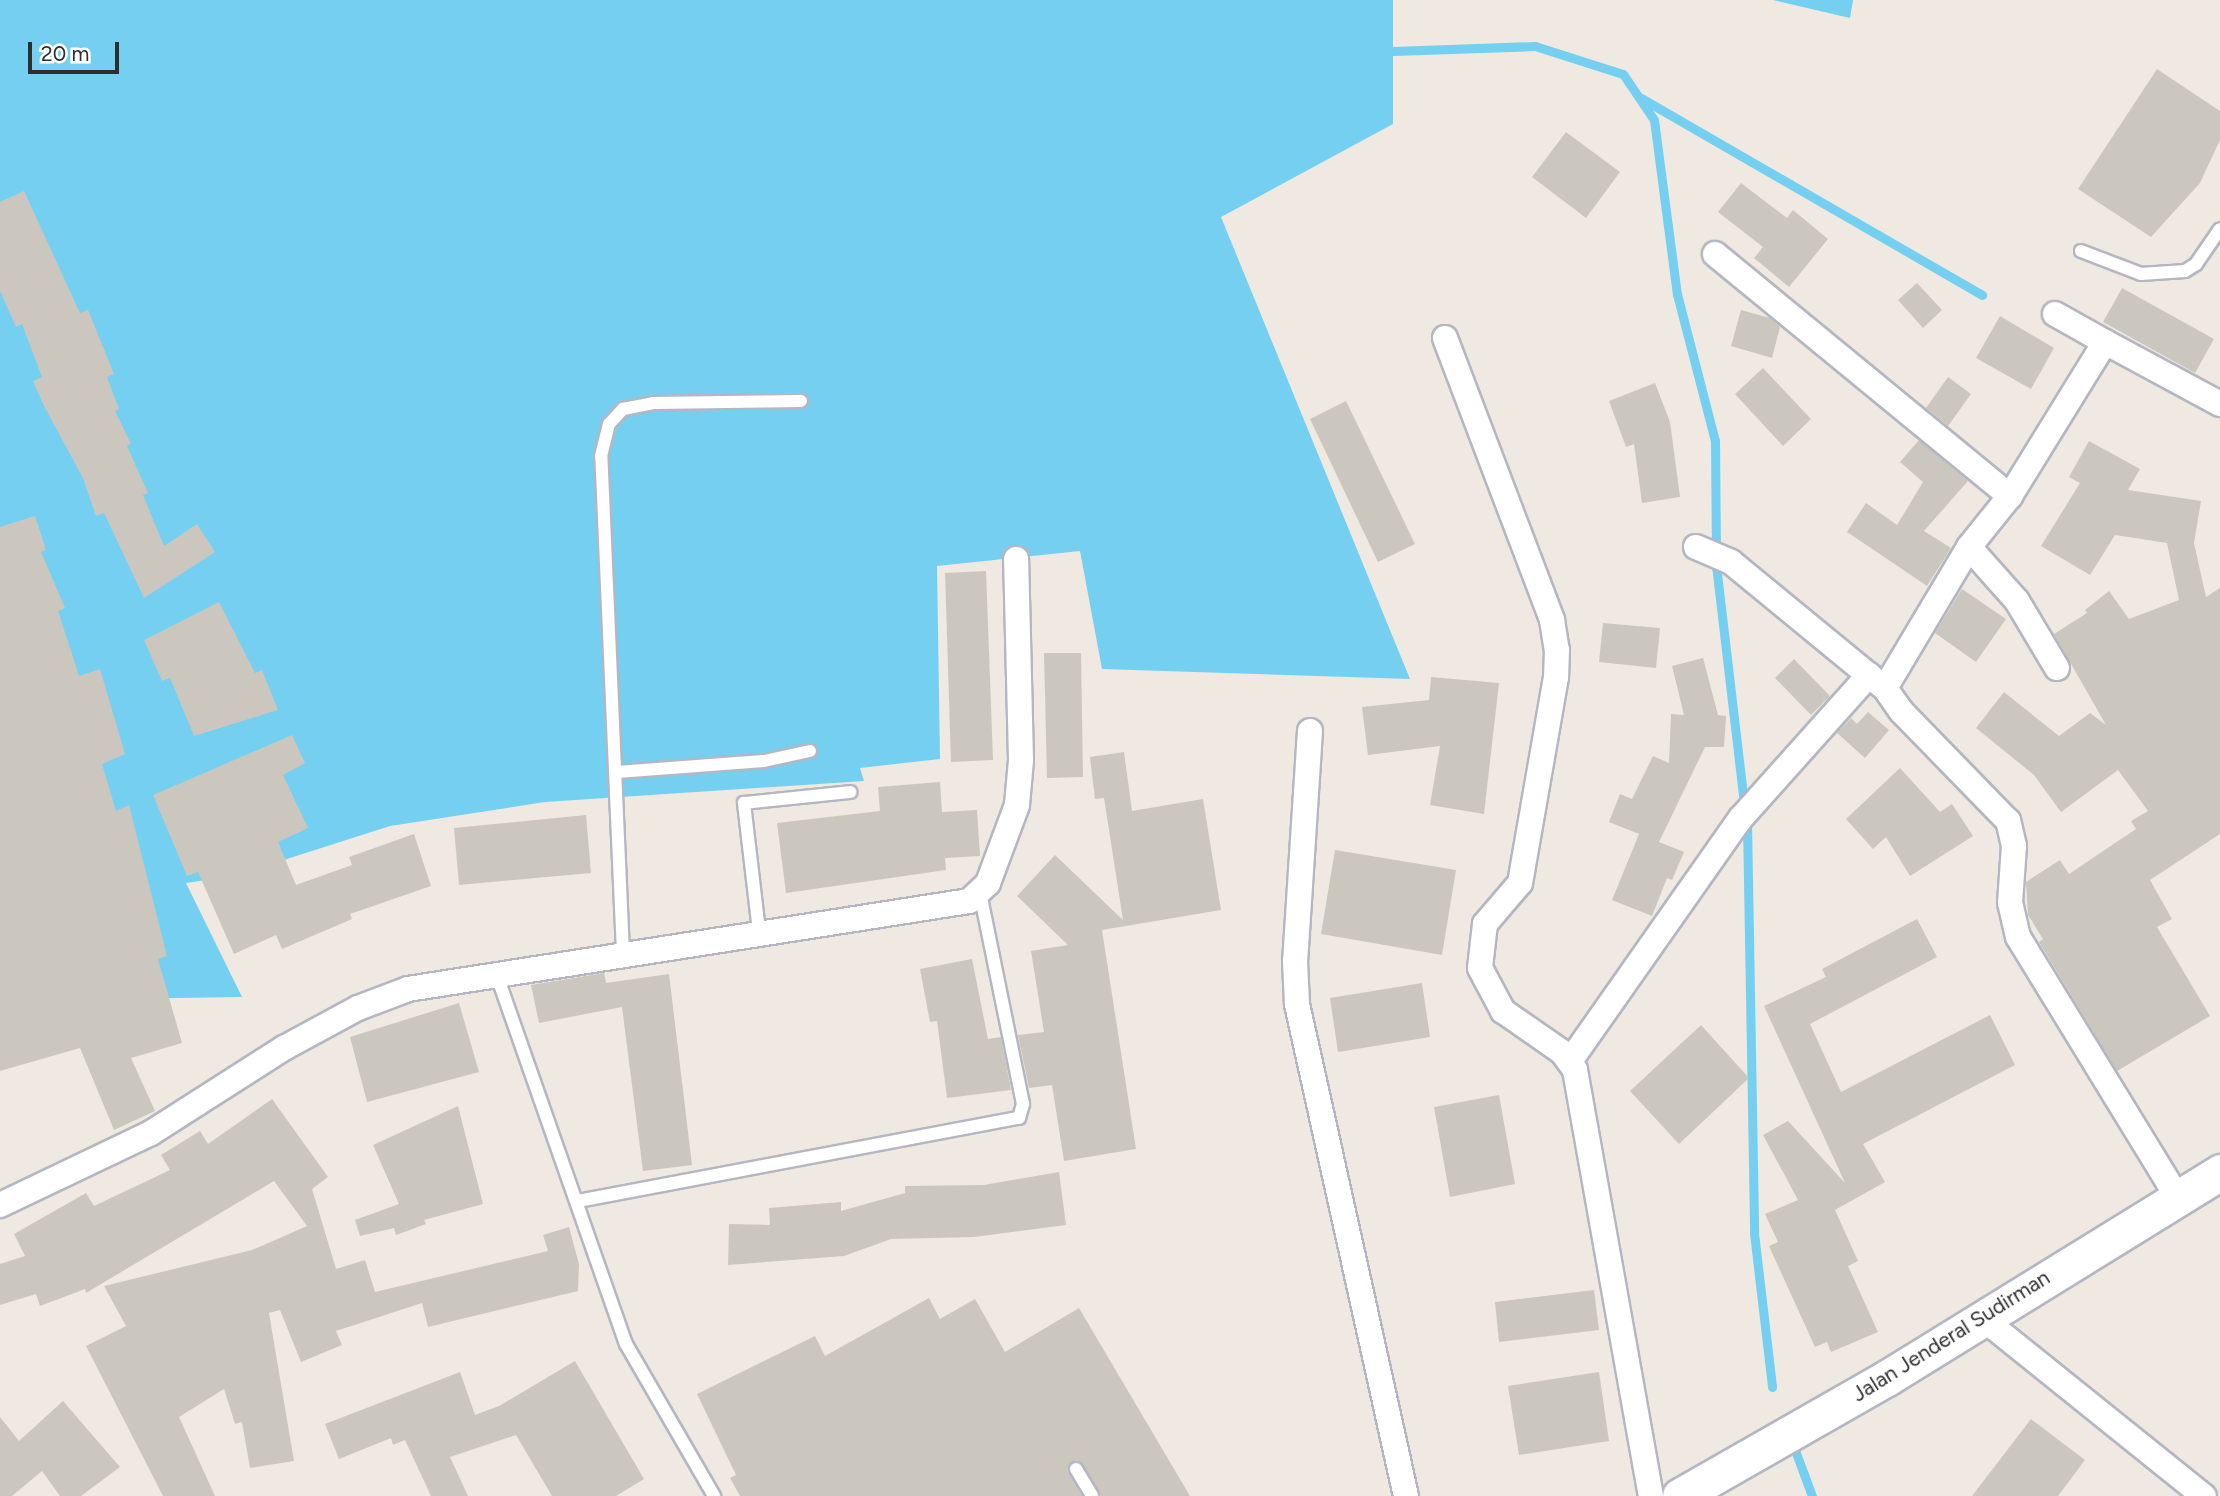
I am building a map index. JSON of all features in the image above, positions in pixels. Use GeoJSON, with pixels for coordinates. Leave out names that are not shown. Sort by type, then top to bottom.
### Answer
{"type":"FeatureCollection","features":[{"type":"Feature","properties":{"kind":"main road","name":"Jalan Jenderal Sudirman"},"geometry":{"type":"LineString","coordinates":[[1679,1496],[1888,1378],[1981,1317],[2220,1172]]}},
{"type":"Feature","properties":{"kind":"street"},"geometry":{"type":"LineString","coordinates":[[1715,254],[2010,496]]}},
{"type":"Feature","properties":{"kind":"street"},"geometry":{"type":"LineString","coordinates":[[2055,314],[2220,404]]}},
{"type":"Feature","properties":{"kind":"street"},"geometry":{"type":"LineString","coordinates":[[1445,338],[1552,621],[1557,650],[1556,677],[1520,883],[1485,924],[1480,968],[1503,1011],[1570,1061],[1576,1070],[1651,1496]]}},
{"type":"Feature","properties":{"kind":"street"},"geometry":{"type":"LineString","coordinates":[[1570,1061],[1741,818],[1877,681],[1969,547],[2010,496],[2105,342]]}},
{"type":"Feature","properties":{"kind":"street"},"geometry":{"type":"LineString","coordinates":[[1969,547],[2017,601],[2057,668]]}},
{"type":"Feature","properties":{"kind":"street"},"geometry":{"type":"LineString","coordinates":[[1709,552],[1877,681],[1901,711],[2008,821],[2014,846],[2010,903],[2018,937],[2178,1198]]}},
{"type":"Feature","properties":{"kind":"street"},"geometry":{"type":"LineString","coordinates":[[0,1205],[151,1133],[284,1048],[358,1008],[408,989],[496,972],[759,931],[957,904],[980,892],[1007,842],[1017,805],[1021,760],[1016,559]]}},
{"type":"Feature","properties":{"kind":"street"},"geometry":{"type":"LineString","coordinates":[[1310,731],[1296,993],[1406,1496]]}},
{"type":"Feature","properties":{"kind":"street"},"geometry":{"type":"LineString","coordinates":[[1981,1317],[2204,1496]]}},
{"type":"Feature","properties":{"kind":"lane"},"geometry":{"type":"LineString","coordinates":[[2081,251],[2141,274],[2185,271],[2196,264],[2220,229]]}},
{"type":"Feature","properties":{"kind":"lane"},"geometry":{"type":"LineString","coordinates":[[623,953],[601,456],[609,424],[623,409],[653,403],[801,401]]}},
{"type":"Feature","properties":{"kind":"lane"},"geometry":{"type":"LineString","coordinates":[[617,772],[764,761],[810,751]]}},
{"type":"Feature","properties":{"kind":"lane"},"geometry":{"type":"LineString","coordinates":[[759,931],[744,803],[850,792]]}},
{"type":"Feature","properties":{"kind":"lane"},"geometry":{"type":"LineString","coordinates":[[578,1201],[1019,1118],[1023,1104],[980,892]]}},
{"type":"Feature","properties":{"kind":"lane"},"geometry":{"type":"LineString","coordinates":[[496,972],[578,1201],[603,1288],[626,1344],[714,1496]]}},
{"type":"Feature","properties":{"kind":"lane"},"geometry":{"type":"LineString","coordinates":[[1076,1469],[1092,1496]]}},
{"type":"Feature","properties":{"kind":"water"},"geometry":{"type":"Polygon","coordinates":[[[0,0],[1393,0],[1393,124],[1221,217],[1410,679],[1102,669],[1080,551],[937,566],[940,759],[860,768],[864,781],[545,802],[390,826],[234,876],[186,883],[242,997],[113,999],[0,1023],[0,0]]]}},
{"type":"Feature","properties":{"kind":"water"},"geometry":{"type":"Polygon","coordinates":[[[1773,0],[1853,0],[1850,18],[1773,0]]]}},
{"type":"Feature","properties":{"kind":"building"},"geometry":{"type":"Polygon","coordinates":[[[2157,69],[2220,111],[2220,140],[2200,183],[2151,237],[2078,189],[2157,69]]]}},
{"type":"Feature","properties":{"kind":"building"},"geometry":{"type":"Polygon","coordinates":[[[1566,132],[1620,172],[1586,218],[1532,177],[1566,132]]]}},
{"type":"Feature","properties":{"kind":"building"},"geometry":{"type":"Polygon","coordinates":[[[1741,183],[1787,218],[1793,210],[1828,239],[1789,287],[1754,258],[1763,247],[1718,212],[1741,183]]]}},
{"type":"Feature","properties":{"kind":"building"},"geometry":{"type":"Polygon","coordinates":[[[24,191],[80,313],[88,310],[114,374],[107,377],[119,409],[115,411],[131,444],[127,446],[148,493],[143,495],[164,546],[197,524],[215,552],[144,598],[104,513],[96,516],[83,478],[44,406],[33,381],[42,377],[22,324],[16,327],[0,291],[0,202],[24,191]]]}},
{"type":"Feature","properties":{"kind":"building"},"geometry":{"type":"Polygon","coordinates":[[[1917,283],[1942,310],[1923,328],[1898,300],[1917,283]]]}},
{"type":"Feature","properties":{"kind":"building"},"geometry":{"type":"Polygon","coordinates":[[[2122,288],[2214,339],[2195,373],[2103,322],[2122,288]]]}},
{"type":"Feature","properties":{"kind":"building"},"geometry":{"type":"Polygon","coordinates":[[[1741,310],[1770,318],[1780,327],[1772,358],[1731,346],[1741,310]]]}},
{"type":"Feature","properties":{"kind":"building"},"geometry":{"type":"Polygon","coordinates":[[[2000,316],[2054,348],[2031,389],[1976,358],[2000,316]]]}},
{"type":"Feature","properties":{"kind":"building"},"geometry":{"type":"Polygon","coordinates":[[[1763,368],[1811,419],[1783,446],[1735,394],[1763,368]]]}},
{"type":"Feature","properties":{"kind":"building"},"geometry":{"type":"Polygon","coordinates":[[[1948,377],[1971,394],[1948,426],[1926,408],[1948,377]]]}},
{"type":"Feature","properties":{"kind":"building"},"geometry":{"type":"Polygon","coordinates":[[[1655,383],[1670,422],[1680,497],[1642,503],[1634,444],[1626,447],[1609,401],[1655,383]]]}},
{"type":"Feature","properties":{"kind":"building"},"geometry":{"type":"Polygon","coordinates":[[[1346,401],[1415,544],[1378,562],[1310,419],[1346,401]]]}},
{"type":"Feature","properties":{"kind":"building"},"geometry":{"type":"Polygon","coordinates":[[[1919,440],[1968,481],[1924,531],[1951,548],[1927,586],[1847,532],[1866,503],[1897,525],[1923,482],[1900,462],[1919,440]]]}},
{"type":"Feature","properties":{"kind":"building"},"geometry":{"type":"Polygon","coordinates":[[[2089,441],[2140,469],[2128,490],[2201,501],[2194,543],[2206,597],[2220,588],[2220,834],[2150,880],[2172,919],[2157,927],[2210,1016],[2117,1071],[2039,942],[2043,939],[2028,915],[2026,882],[2060,860],[2069,874],[2136,829],[2131,821],[2148,811],[2118,770],[2061,812],[2034,775],[1976,728],[2004,692],[2059,736],[2090,713],[2106,725],[2054,634],[2087,613],[2085,610],[2109,591],[2129,619],[2179,600],[2167,543],[2115,535],[2090,575],[2041,546],[2080,483],[2069,477],[2089,441]]]}},
{"type":"Feature","properties":{"kind":"building"},"geometry":{"type":"Polygon","coordinates":[[[35,516],[46,550],[41,552],[65,608],[58,611],[79,676],[100,669],[125,754],[102,764],[116,811],[129,805],[167,956],[158,959],[182,1043],[131,1058],[155,1111],[114,1130],[80,1048],[0,1071],[0,527],[35,516]]]}},
{"type":"Feature","properties":{"kind":"building"},"geometry":{"type":"Polygon","coordinates":[[[986,571],[993,760],[951,762],[945,573],[986,571]]]}},
{"type":"Feature","properties":{"kind":"building"},"geometry":{"type":"Polygon","coordinates":[[[1962,589],[2006,619],[1976,662],[1935,633],[1962,589]]]}},
{"type":"Feature","properties":{"kind":"building"},"geometry":{"type":"Polygon","coordinates":[[[219,602],[255,673],[262,670],[278,710],[194,736],[170,678],[162,681],[144,640],[219,602]]]}},
{"type":"Feature","properties":{"kind":"building"},"geometry":{"type":"Polygon","coordinates":[[[1603,623],[1660,628],[1656,668],[1599,662],[1603,623]]]}},
{"type":"Feature","properties":{"kind":"building"},"geometry":{"type":"Polygon","coordinates":[[[1044,653],[1081,653],[1083,777],[1047,778],[1044,653]]]}},
{"type":"Feature","properties":{"kind":"building"},"geometry":{"type":"Polygon","coordinates":[[[1703,658],[1718,715],[1726,716],[1724,747],[1705,747],[1659,842],[1684,852],[1672,880],[1667,878],[1652,916],[1612,900],[1639,834],[1609,822],[1620,794],[1632,799],[1653,756],[1669,763],[1671,714],[1684,715],[1672,666],[1703,658]]]}},
{"type":"Feature","properties":{"kind":"building"},"geometry":{"type":"Polygon","coordinates":[[[1794,659],[1830,696],[1811,715],[1775,678],[1794,659]]]}},
{"type":"Feature","properties":{"kind":"building"},"geometry":{"type":"Polygon","coordinates":[[[1431,677],[1499,683],[1484,814],[1430,805],[1440,746],[1368,755],[1362,707],[1429,700],[1431,677]]]}},
{"type":"Feature","properties":{"kind":"building"},"geometry":{"type":"Polygon","coordinates":[[[1868,712],[1889,730],[1865,758],[1837,733],[1851,718],[1857,724],[1868,712]]]}},
{"type":"Feature","properties":{"kind":"building"},"geometry":{"type":"Polygon","coordinates":[[[292,735],[305,763],[283,775],[308,828],[278,842],[296,885],[352,865],[349,857],[414,834],[431,886],[350,914],[352,919],[282,949],[276,935],[234,954],[198,872],[187,876],[153,795],[292,735]]]}},
{"type":"Feature","properties":{"kind":"building"},"geometry":{"type":"Polygon","coordinates":[[[1124,752],[1132,811],[1203,799],[1221,910],[1102,930],[1136,1149],[1064,1161],[1052,1085],[1029,1088],[1018,1035],[1044,1032],[1031,951],[1068,945],[1017,896],[1055,855],[1123,920],[1104,798],[1095,799],[1090,757],[1124,752]]]}},
{"type":"Feature","properties":{"kind":"building"},"geometry":{"type":"Polygon","coordinates":[[[1900,768],[1940,812],[1952,804],[1973,836],[1910,876],[1886,837],[1873,849],[1846,819],[1900,768]]]}},
{"type":"Feature","properties":{"kind":"building"},"geometry":{"type":"Polygon","coordinates":[[[940,782],[942,812],[977,810],[980,856],[945,858],[946,870],[786,893],[777,823],[880,811],[878,787],[940,782]]]}},
{"type":"Feature","properties":{"kind":"building"},"geometry":{"type":"Polygon","coordinates":[[[586,815],[591,873],[459,885],[454,828],[586,815]]]}},
{"type":"Feature","properties":{"kind":"building"},"geometry":{"type":"Polygon","coordinates":[[[1335,850],[1456,870],[1442,955],[1321,934],[1335,850]]]}},
{"type":"Feature","properties":{"kind":"building"},"geometry":{"type":"Polygon","coordinates":[[[1917,919],[1937,957],[1810,1024],[1841,1092],[1990,1015],[2015,1065],[1863,1144],[1885,1182],[1835,1210],[1858,1261],[1848,1266],[1878,1332],[1831,1352],[1827,1342],[1815,1347],[1769,1246],[1778,1242],[1765,1214],[1798,1200],[1763,1135],[1788,1121],[1845,1183],[1764,1006],[1826,977],[1822,969],[1917,919]]]}},
{"type":"Feature","properties":{"kind":"building"},"geometry":{"type":"Polygon","coordinates":[[[972,959],[988,1039],[1001,1037],[1011,1090],[947,1098],[937,1021],[930,1022],[920,969],[972,959]]]}},
{"type":"Feature","properties":{"kind":"building"},"geometry":{"type":"Polygon","coordinates":[[[604,973],[606,983],[669,974],[692,1165],[643,1171],[622,1007],[539,1023],[531,985],[604,973]]]}},
{"type":"Feature","properties":{"kind":"building"},"geometry":{"type":"Polygon","coordinates":[[[1422,983],[1430,1037],[1338,1052],[1330,998],[1422,983]]]}},
{"type":"Feature","properties":{"kind":"building"},"geometry":{"type":"Polygon","coordinates":[[[459,1003],[479,1072],[367,1102],[350,1037],[459,1003]]]}},
{"type":"Feature","properties":{"kind":"building"},"geometry":{"type":"Polygon","coordinates":[[[1701,1025],[1749,1078],[1679,1144],[1630,1091],[1701,1025]]]}},
{"type":"Feature","properties":{"kind":"building"},"geometry":{"type":"Polygon","coordinates":[[[1499,1095],[1515,1184],[1450,1197],[1434,1107],[1499,1095]]]}},
{"type":"Feature","properties":{"kind":"building"},"geometry":{"type":"Polygon","coordinates":[[[272,1099],[328,1177],[312,1189],[336,1269],[365,1260],[375,1292],[548,1251],[543,1235],[569,1227],[579,1264],[578,1291],[428,1327],[422,1303],[336,1331],[342,1345],[301,1362],[280,1310],[269,1313],[294,1461],[250,1468],[242,1422],[235,1424],[224,1389],[179,1417],[215,1496],[163,1496],[86,1346],[126,1326],[104,1286],[252,1250],[307,1226],[274,1181],[86,1293],[85,1289],[40,1306],[36,1294],[0,1305],[0,1264],[25,1256],[14,1234],[86,1193],[94,1206],[170,1170],[161,1155],[200,1131],[208,1144],[272,1099]]]}},
{"type":"Feature","properties":{"kind":"building"},"geometry":{"type":"Polygon","coordinates":[[[458,1106],[483,1204],[424,1220],[426,1224],[396,1235],[394,1228],[360,1236],[355,1220],[399,1204],[373,1145],[458,1106]]]}},
{"type":"Feature","properties":{"kind":"building"},"geometry":{"type":"Polygon","coordinates":[[[1059,1172],[1066,1225],[974,1237],[891,1239],[844,1256],[728,1265],[729,1224],[770,1225],[769,1208],[841,1202],[841,1211],[905,1193],[905,1186],[984,1185],[1059,1172]]]}},
{"type":"Feature","properties":{"kind":"building"},"geometry":{"type":"Polygon","coordinates":[[[1594,1290],[1599,1330],[1499,1342],[1495,1302],[1594,1290]]]}},
{"type":"Feature","properties":{"kind":"building"},"geometry":{"type":"Polygon","coordinates":[[[929,1298],[940,1319],[975,1299],[1005,1352],[1079,1308],[1190,1496],[1101,1496],[1077,1460],[1067,1470],[1082,1496],[740,1496],[730,1478],[736,1475],[697,1394],[815,1336],[825,1356],[929,1298]]]}},
{"type":"Feature","properties":{"kind":"building"},"geometry":{"type":"Polygon","coordinates":[[[575,1361],[644,1479],[616,1496],[552,1496],[516,1435],[450,1457],[468,1496],[431,1496],[405,1440],[393,1445],[391,1438],[339,1459],[325,1424],[460,1372],[475,1415],[499,1406],[575,1361]]]}},
{"type":"Feature","properties":{"kind":"building"},"geometry":{"type":"Polygon","coordinates":[[[1599,1372],[1609,1441],[1519,1455],[1508,1386],[1599,1372]]]}},
{"type":"Feature","properties":{"kind":"building"},"geometry":{"type":"Polygon","coordinates":[[[63,1401],[120,1467],[81,1496],[60,1496],[42,1471],[12,1496],[0,1496],[0,1417],[19,1441],[63,1401]]]}},
{"type":"Feature","properties":{"kind":"building"},"geometry":{"type":"Polygon","coordinates":[[[2031,1419],[2085,1460],[2058,1496],[1972,1496],[2031,1419]]]}},
{"type":"Feature","properties":{"kind":"waterway"},"geometry":{"type":"LineString","coordinates":[[1393,51],[1535,46],[1623,74],[1654,120],[1677,294],[1715,441],[1716,565],[1744,802]]}},
{"type":"Feature","properties":{"kind":"waterway"},"geometry":{"type":"LineString","coordinates":[[1641,98],[1982,295]]}},
{"type":"Feature","properties":{"kind":"waterway"},"geometry":{"type":"LineString","coordinates":[[1747,822],[1754,1233],[1772,1387]]}},
{"type":"Feature","properties":{"kind":"waterway"},"geometry":{"type":"LineString","coordinates":[[1792,1442],[1812,1496]]}}]}
